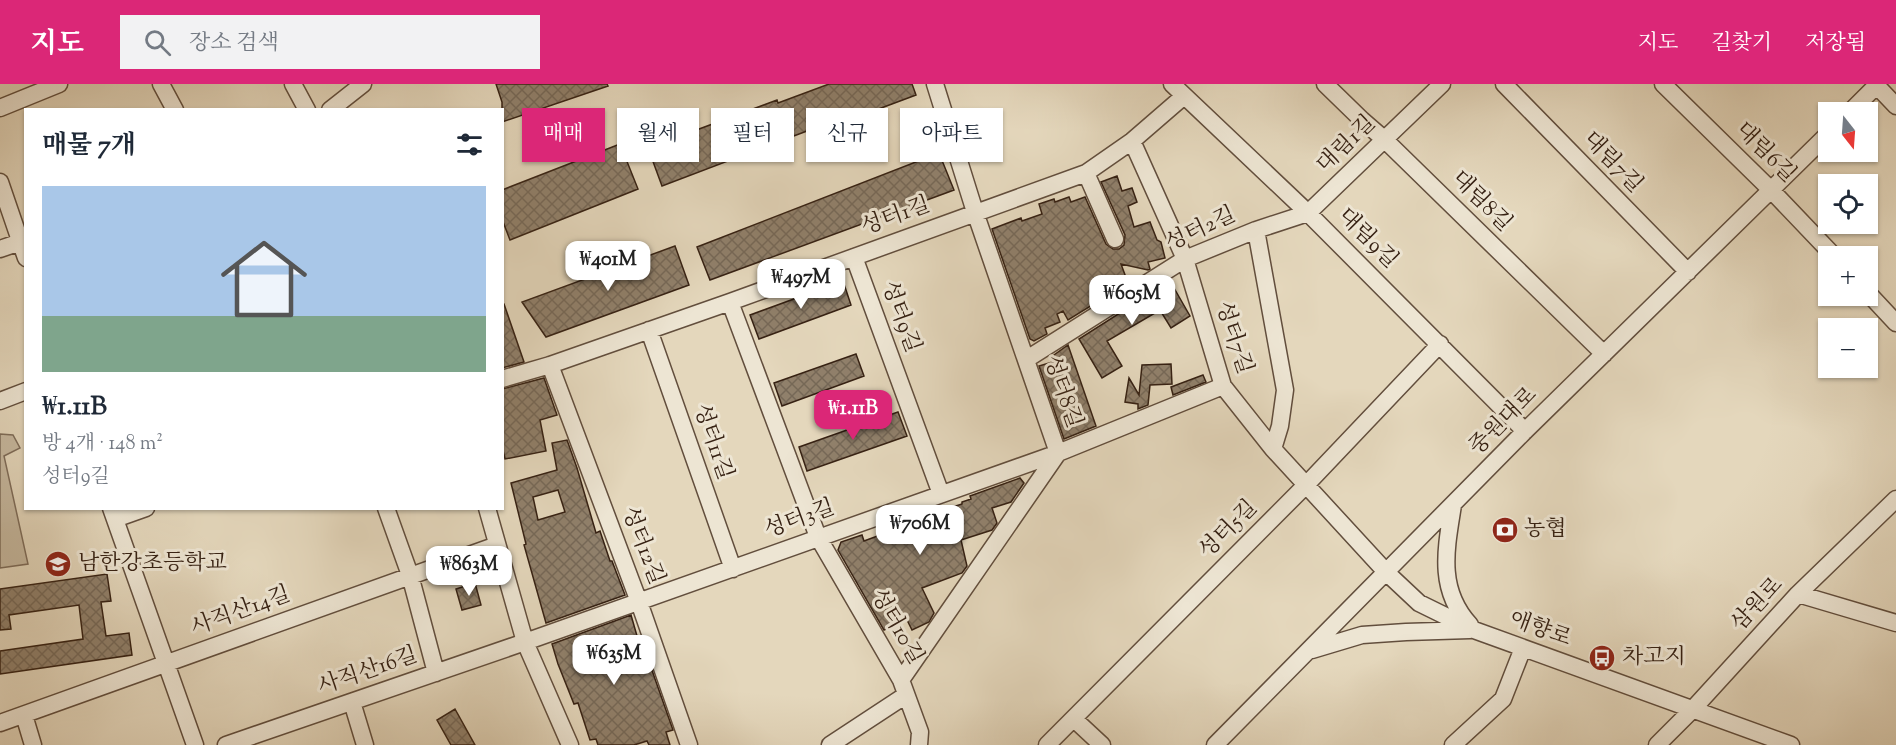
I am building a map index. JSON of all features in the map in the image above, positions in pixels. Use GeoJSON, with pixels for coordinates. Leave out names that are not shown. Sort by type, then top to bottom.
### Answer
{"type":"FeatureCollection","features":[{"type":"Feature","properties":{"kind":"street"},"geometry":{"type":"LineString","coordinates":[[0,108],[59,84]]}},
{"type":"Feature","properties":{"kind":"street"},"geometry":{"type":"LineString","coordinates":[[161,84],[174,108]]}},
{"type":"Feature","properties":{"kind":"street"},"geometry":{"type":"LineString","coordinates":[[293,84],[306,108]]}},
{"type":"Feature","properties":{"kind":"street"},"geometry":{"type":"LineString","coordinates":[[333,108],[363,84]]}},
{"type":"Feature","properties":{"kind":"street","name":"성터8길"},"geometry":{"type":"LineString","coordinates":[[830,745],[904,687],[1058,453],[975,212],[935,84]]}},
{"type":"Feature","properties":{"kind":"street","name":"대림8길"},"geometry":{"type":"LineString","coordinates":[[1325,84],[1604,354]]}},
{"type":"Feature","properties":{"kind":"street","name":"대림1길"},"geometry":{"type":"LineString","coordinates":[[1308,213],[1442,84]]}},
{"type":"Feature","properties":{"kind":"street","name":"대림7길"},"geometry":{"type":"LineString","coordinates":[[1504,84],[1688,272]]}},
{"type":"Feature","properties":{"kind":"street","name":"대림6길"},"geometry":{"type":"LineString","coordinates":[[1663,84],[1824,246]]}},
{"type":"Feature","properties":{"kind":"street"},"geometry":{"type":"LineString","coordinates":[[1860,102],[1877,85],[1896,106]]}},
{"type":"Feature","properties":{"kind":"street","name":"성터1길"},"geometry":{"type":"LineString","coordinates":[[504,378],[550,365],[730,302],[1086,173],[1132,141],[1178,90]]}},
{"type":"Feature","properties":{"kind":"street","name":"대림9길"},"geometry":{"type":"LineString","coordinates":[[1178,90],[1308,213],[1525,431]]}},
{"type":"Feature","properties":{"kind":"street","name":"성터7길"},"geometry":{"type":"LineString","coordinates":[[1132,141],[1185,259],[1223,386],[1274,450],[1387,573]]}},
{"type":"Feature","properties":{"kind":"street","name":"중원대로"},"geometry":{"type":"LineString","coordinates":[[1215,745],[1525,431],[1818,144]]}},
{"type":"Feature","properties":{"kind":"street"},"geometry":{"type":"LineString","coordinates":[[1086,173],[1114,239]]}},
{"type":"Feature","properties":{"kind":"street"},"geometry":{"type":"LineString","coordinates":[[0,182],[23,241],[0,249]]}},
{"type":"Feature","properties":{"kind":"street","name":"성터2길"},"geometry":{"type":"LineString","coordinates":[[1027,359],[1185,259],[1256,230],[1308,213]]}},
{"type":"Feature","properties":{"kind":"street"},"geometry":{"type":"LineString","coordinates":[[1256,230],[1285,390],[1274,450]]}},
{"type":"Feature","properties":{"kind":"street","name":"성터9길"},"geometry":{"type":"LineString","coordinates":[[854,257],[941,494]]}},
{"type":"Feature","properties":{"kind":"street","name":"성터10길"},"geometry":{"type":"LineString","coordinates":[[730,302],[818,537],[904,687],[920,732],[919,745]]}},
{"type":"Feature","properties":{"kind":"street"},"geometry":{"type":"LineString","coordinates":[[1878,304],[1896,323]]}},
{"type":"Feature","properties":{"kind":"street","name":"성터11길"},"geometry":{"type":"LineString","coordinates":[[649,330],[733,569]]}},
{"type":"Feature","properties":{"kind":"street","name":"성터5길"},"geometry":{"type":"LineString","coordinates":[[1047,745],[1306,485],[1440,344]]}},
{"type":"Feature","properties":{"kind":"street","name":"성터12길"},"geometry":{"type":"LineString","coordinates":[[550,365],[639,602],[689,745]]}},
{"type":"Feature","properties":{"kind":"street","name":"성터3길"},"geometry":{"type":"LineString","coordinates":[[525,642],[1058,453],[1223,386]]}},
{"type":"Feature","properties":{"kind":"street"},"geometry":{"type":"LineString","coordinates":[[0,400],[24,393]]}},
{"type":"Feature","properties":{"kind":"street","name":"삼원로"},"geometry":{"type":"LineString","coordinates":[[1656,745],[1692,710],[1798,594],[1896,499]]}},
{"type":"Feature","properties":{"kind":"street"},"geometry":{"type":"LineString","coordinates":[[1452,505],[1445,563],[1449,590],[1458,613],[1474,630]]}},
{"type":"Feature","properties":{"kind":"street"},"geometry":{"type":"LineString","coordinates":[[135,510],[113,514],[195,745]]}},
{"type":"Feature","properties":{"kind":"street"},"geometry":{"type":"LineString","coordinates":[[387,510],[410,575],[436,673]]}},
{"type":"Feature","properties":{"kind":"street"},"geometry":{"type":"LineString","coordinates":[[488,510],[525,642],[570,745]]}},
{"type":"Feature","properties":{"kind":"street","name":"사직산14길"},"geometry":{"type":"LineString","coordinates":[[0,723],[497,545]]}},
{"type":"Feature","properties":{"kind":"street","name":"애향로"},"geometry":{"type":"LineString","coordinates":[[1387,573],[1419,603],[1474,630],[1791,745]]}},
{"type":"Feature","properties":{"kind":"street"},"geometry":{"type":"LineString","coordinates":[[1798,594],[1896,623]]}},
{"type":"Feature","properties":{"kind":"street"},"geometry":{"type":"LineString","coordinates":[[1308,651],[1362,635],[1474,630]]}},
{"type":"Feature","properties":{"kind":"street","name":"사직산16길"},"geometry":{"type":"LineString","coordinates":[[226,745],[525,642]]}},
{"type":"Feature","properties":{"kind":"street"},"geometry":{"type":"LineString","coordinates":[[1453,745],[1503,699],[1523,648]]}},
{"type":"Feature","properties":{"kind":"street"},"geometry":{"type":"LineString","coordinates":[[352,702],[365,745]]}},
{"type":"Feature","properties":{"kind":"street"},"geometry":{"type":"LineString","coordinates":[[24,715],[33,745]]}},
{"type":"Feature","properties":{"kind":"street"},"geometry":{"type":"LineString","coordinates":[[1074,719],[1102,745]]}},
{"type":"Feature","properties":{"kind":"shaded area"},"geometry":{"type":"Polygon","coordinates":[[[0,434],[13,435],[20,448],[4,456],[28,564],[0,568],[0,434]]]}},
{"type":"Feature","properties":{"kind":"building"},"geometry":{"type":"Polygon","coordinates":[[[496,84],[607,84],[608,86],[543,108],[522,108],[522,115],[504,121],[504,108],[502,108],[496,84]]]}},
{"type":"Feature","properties":{"kind":"building"},"geometry":{"type":"Polygon","coordinates":[[[829,84],[912,84],[916,95],[881,108],[806,108],[806,131],[794,136],[794,108],[756,108],[777,100],[778,103],[829,84]]]}},
{"type":"Feature","properties":{"kind":"building"},"geometry":{"type":"Polygon","coordinates":[[[711,125],[711,162],[725,162],[662,186],[653,162],[699,162],[699,129],[711,125]]]}},
{"type":"Feature","properties":{"kind":"building"},"geometry":{"type":"Polygon","coordinates":[[[617,145],[617,162],[627,162],[638,189],[510,240],[504,224],[504,189],[574,162],[605,162],[605,150],[617,145]]]}},
{"type":"Feature","properties":{"kind":"building"},"geometry":{"type":"Polygon","coordinates":[[[916,162],[943,162],[954,190],[710,280],[697,247],[916,162]]]}},
{"type":"Feature","properties":{"kind":"building"},"geometry":{"type":"Polygon","coordinates":[[[1117,176],[1122,191],[1132,188],[1137,202],[1128,206],[1134,227],[1150,222],[1157,240],[1161,242],[1165,258],[1148,262],[1150,269],[1148,270],[1121,264],[1128,283],[1068,320],[1063,311],[1057,314],[1060,322],[1045,328],[1047,334],[1034,341],[1030,339],[992,229],[1021,218],[1022,221],[1042,214],[1039,204],[1069,197],[1071,202],[1085,197],[1106,244],[1113,249],[1119,249],[1124,245],[1125,235],[1101,182],[1117,176]]]}},
{"type":"Feature","properties":{"kind":"building"},"geometry":{"type":"Polygon","coordinates":[[[675,246],[689,285],[546,337],[522,302],[675,246]]]}},
{"type":"Feature","properties":{"kind":"building"},"geometry":{"type":"Polygon","coordinates":[[[843,281],[851,305],[759,339],[750,315],[843,281]]]}},
{"type":"Feature","properties":{"kind":"building"},"geometry":{"type":"Polygon","coordinates":[[[1170,281],[1190,316],[1171,328],[1160,310],[1107,341],[1122,366],[1102,378],[1079,339],[1170,281]]]}},
{"type":"Feature","properties":{"kind":"building"},"geometry":{"type":"Polygon","coordinates":[[[504,304],[524,362],[504,367],[504,304]]]}},
{"type":"Feature","properties":{"kind":"building"},"geometry":{"type":"Polygon","coordinates":[[[1068,345],[1096,426],[1064,439],[1039,366],[1056,361],[1054,355],[1068,345]]]}},
{"type":"Feature","properties":{"kind":"building"},"geometry":{"type":"Polygon","coordinates":[[[856,354],[864,376],[782,406],[774,383],[856,354]]]}},
{"type":"Feature","properties":{"kind":"building"},"geometry":{"type":"Polygon","coordinates":[[[1171,364],[1172,384],[1150,385],[1148,405],[1138,409],[1138,404],[1125,402],[1129,378],[1139,395],[1142,365],[1171,364]]]}},
{"type":"Feature","properties":{"kind":"building"},"geometry":{"type":"Polygon","coordinates":[[[1203,375],[1206,382],[1173,395],[1171,387],[1203,375]]]}},
{"type":"Feature","properties":{"kind":"building"},"geometry":{"type":"Polygon","coordinates":[[[544,378],[557,415],[540,420],[546,451],[505,459],[504,388],[544,378]]]}},
{"type":"Feature","properties":{"kind":"building"},"geometry":{"type":"Polygon","coordinates":[[[898,412],[907,436],[807,471],[799,447],[898,412]]]}},
{"type":"Feature","properties":{"kind":"building"},"geometry":{"type":"Polygon","coordinates":[[[567,440],[596,533],[600,531],[625,595],[546,623],[524,545],[526,544],[511,483],[557,470],[552,443],[567,440]],[[558,490],[533,497],[538,520],[565,512],[558,490]]]}},
{"type":"Feature","properties":{"kind":"building"},"geometry":{"type":"Polygon","coordinates":[[[1020,478],[1024,483],[1011,502],[992,508],[997,523],[992,530],[961,540],[967,566],[962,573],[922,588],[934,613],[929,622],[912,630],[907,620],[884,630],[838,550],[841,542],[862,535],[864,541],[883,534],[882,530],[962,504],[971,499],[970,496],[1020,478]]]}},
{"type":"Feature","properties":{"kind":"building"},"geometry":{"type":"Polygon","coordinates":[[[107,574],[111,601],[101,602],[106,636],[129,633],[132,655],[0,674],[0,651],[83,639],[79,605],[9,615],[11,629],[0,630],[0,589],[107,574]]]}},
{"type":"Feature","properties":{"kind":"building"},"geometry":{"type":"Polygon","coordinates":[[[475,583],[481,605],[462,610],[456,589],[475,583]]]}},
{"type":"Feature","properties":{"kind":"building"},"geometry":{"type":"Polygon","coordinates":[[[631,615],[639,643],[642,642],[673,730],[666,732],[670,745],[649,745],[647,741],[634,745],[598,745],[596,739],[590,740],[578,703],[574,704],[552,644],[631,615]]]}},
{"type":"Feature","properties":{"kind":"building"},"geometry":{"type":"Polygon","coordinates":[[[455,709],[475,745],[451,745],[437,720],[455,709]]]}},
{"type":"Feature","properties":{"kind":"place","name":"농협"},"geometry":{"type":"Point","coordinates":[1505,530]}},
{"type":"Feature","properties":{"kind":"place","name":"남한강초등학교"},"geometry":{"type":"Point","coordinates":[58,564]}},
{"type":"Feature","properties":{"kind":"place","name":"차고지"},"geometry":{"type":"Point","coordinates":[1602,658]}}]}
